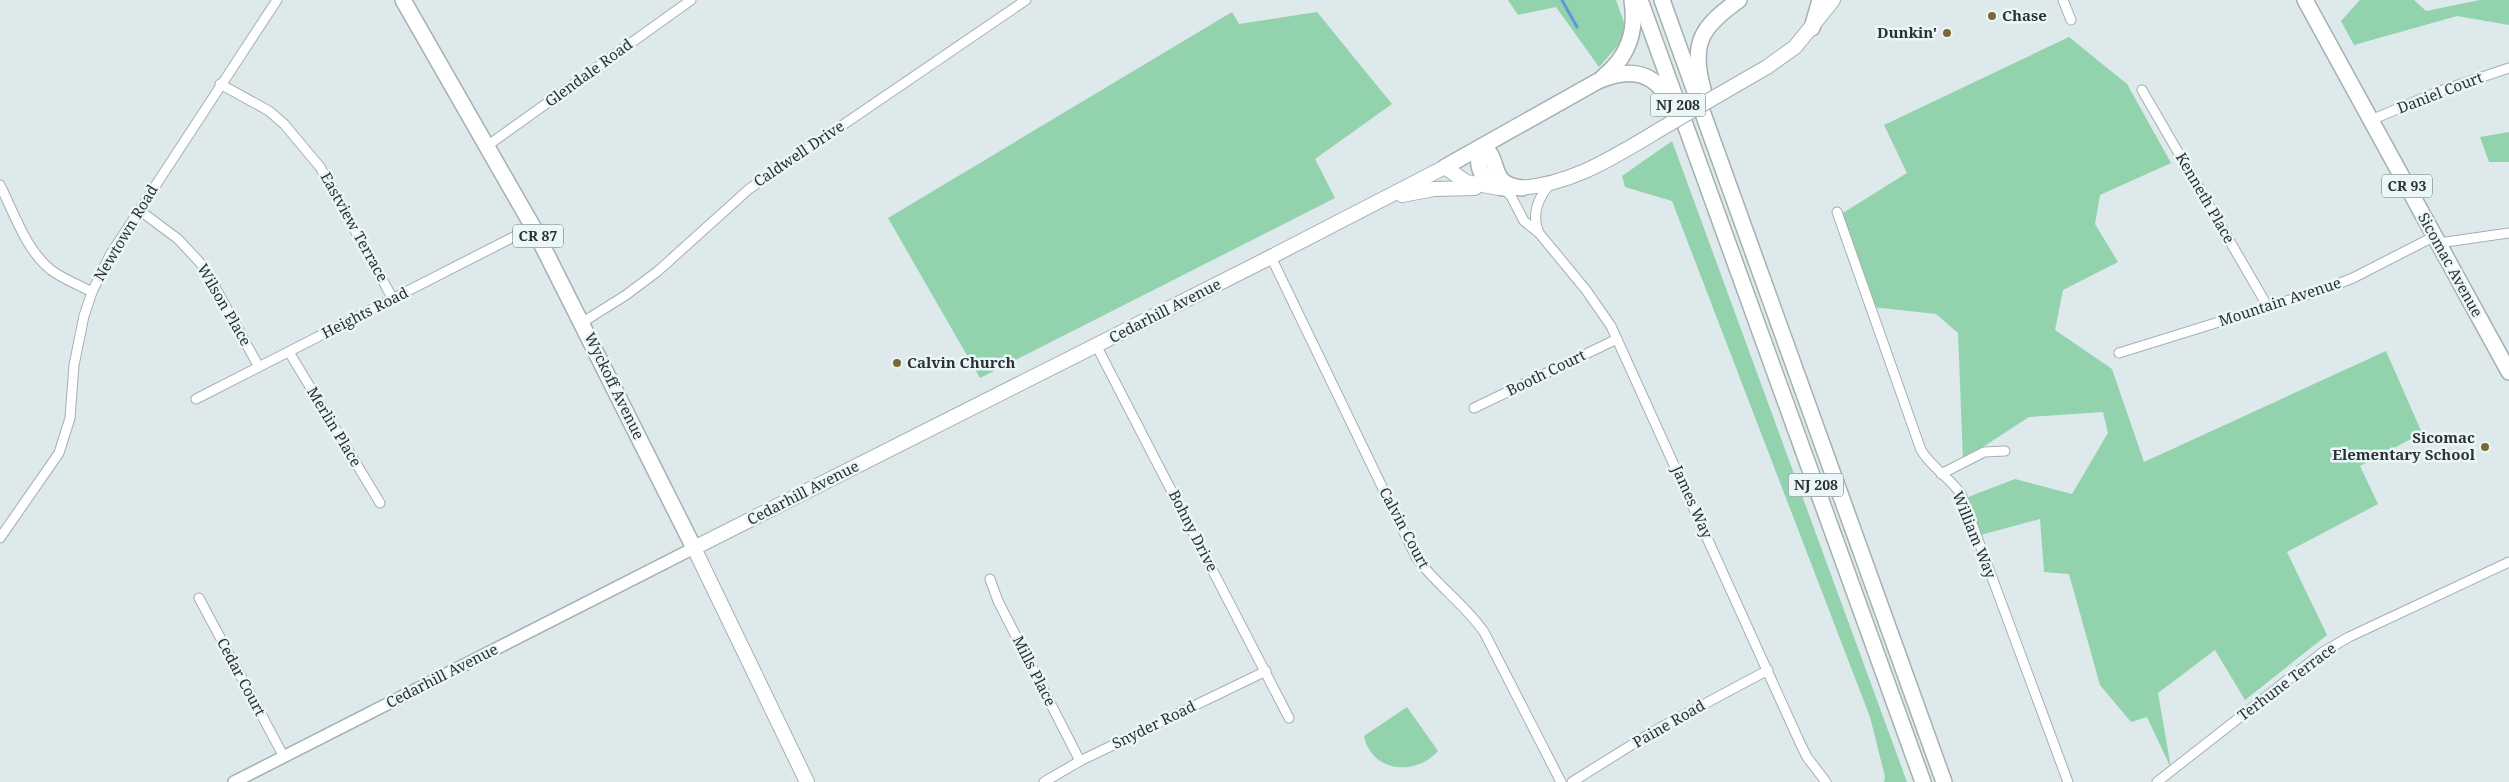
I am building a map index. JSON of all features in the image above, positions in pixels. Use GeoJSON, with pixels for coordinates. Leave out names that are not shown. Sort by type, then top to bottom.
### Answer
{"type":"FeatureCollection","features":[{"type":"Feature","properties":{"kind":"main road","name":"Wyckoff Avenue"},"geometry":{"type":"LineString","coordinates":[[403,0],[533,227],[583,322],[807,782]]}},
{"type":"Feature","properties":{"kind":"main road"},"geometry":{"type":"LineString","coordinates":[[1598,81],[1616,65],[1630,44],[1634,21],[1632,0]]}},
{"type":"Feature","properties":{"kind":"main road","name":"NJ 208"},"geometry":{"type":"LineString","coordinates":[[1640,0],[1924,782]]}},
{"type":"Feature","properties":{"kind":"main road","name":"NJ 208"},"geometry":{"type":"LineString","coordinates":[[1662,0],[1944,782]]}},
{"type":"Feature","properties":{"kind":"main road"},"geometry":{"type":"LineString","coordinates":[[1739,0],[1716,18],[1702,34],[1697,64],[1702,88],[1755,257]]}},
{"type":"Feature","properties":{"kind":"main road"},"geometry":{"type":"LineString","coordinates":[[1812,28],[1820,0]]}},
{"type":"Feature","properties":{"kind":"main road","name":"Cedarhill Avenue"},"geometry":{"type":"LineString","coordinates":[[1373,205],[1403,194],[1434,189],[1522,188],[1550,184],[1595,166],[1780,59],[1795,47],[1833,0]]}},
{"type":"Feature","properties":{"kind":"main road","name":"Sicomac Avenue"},"geometry":{"type":"LineString","coordinates":[[2305,0],[2509,372]]}},
{"type":"Feature","properties":{"kind":"main road"},"geometry":{"type":"LineString","coordinates":[[1445,167],[1598,81],[1619,73],[1630,73],[1640,74],[1658,84],[1670,102],[1709,188]]}},
{"type":"Feature","properties":{"kind":"main road"},"geometry":{"type":"LineString","coordinates":[[1484,146],[1478,157],[1482,174],[1490,183],[1503,188]]}},
{"type":"Feature","properties":{"kind":"main road"},"geometry":{"type":"LineString","coordinates":[[1484,146],[1489,152],[1494,170],[1502,181],[1522,188]]}},
{"type":"Feature","properties":{"kind":"main road","name":"Cedarhill Avenue"},"geometry":{"type":"LineString","coordinates":[[694,548],[1271,257],[1445,167],[1466,182],[1503,188]]}},
{"type":"Feature","properties":{"kind":"street","name":"Newtown Road"},"geometry":{"type":"LineString","coordinates":[[0,538],[30,492],[50,469],[65,436],[72,400],[78,340],[92,292],[110,255],[220,84],[277,0]]}},
{"type":"Feature","properties":{"kind":"street","name":"Glendale Road"},"geometry":{"type":"LineString","coordinates":[[487,146],[691,0]]}},
{"type":"Feature","properties":{"kind":"street","name":"Caldwell Drive"},"geometry":{"type":"LineString","coordinates":[[583,322],[626,295],[658,271],[749,188],[1026,0]]}},
{"type":"Feature","properties":{"kind":"street"},"geometry":{"type":"LineString","coordinates":[[2063,0],[2071,20]]}},
{"type":"Feature","properties":{"kind":"street","name":"Daniel Court"},"geometry":{"type":"LineString","coordinates":[[2371,120],[2440,91],[2509,68]]}},
{"type":"Feature","properties":{"kind":"street","name":"Eastview Terrace"},"geometry":{"type":"LineString","coordinates":[[220,84],[269,111],[284,124],[320,167],[393,298]]}},
{"type":"Feature","properties":{"kind":"street","name":"Kenneth Place"},"geometry":{"type":"LineString","coordinates":[[2142,90],[2268,307]]}},
{"type":"Feature","properties":{"kind":"street"},"geometry":{"type":"LineString","coordinates":[[1539,234],[1536,226],[1535,211],[1540,198],[1550,184]]}},
{"type":"Feature","properties":{"kind":"street"},"geometry":{"type":"LineString","coordinates":[[0,185],[27,240],[37,255],[52,270],[92,292]]}},
{"type":"Feature","properties":{"kind":"street","name":"James Way"},"geometry":{"type":"LineString","coordinates":[[1503,188],[1511,196],[1524,221],[1539,234],[1596,302],[1618,339],[1807,757],[1826,782]]}},
{"type":"Feature","properties":{"kind":"street","name":"Wilson Place"},"geometry":{"type":"LineString","coordinates":[[139,210],[178,239],[204,267],[260,367]]}},
{"type":"Feature","properties":{"kind":"street","name":"William Way"},"geometry":{"type":"LineString","coordinates":[[1837,212],[1921,450],[1927,461],[1955,485],[1961,494],[2068,782]]}},
{"type":"Feature","properties":{"kind":"street","name":"Heights Road"},"geometry":{"type":"LineString","coordinates":[[196,400],[533,227]]}},
{"type":"Feature","properties":{"kind":"street","name":"Mountain Avenue"},"geometry":{"type":"LineString","coordinates":[[2119,353],[2322,290],[2436,240],[2509,233]]}},
{"type":"Feature","properties":{"kind":"street","name":"Calvin Court"},"geometry":{"type":"LineString","coordinates":[[1271,257],[1416,557],[1437,582],[1460,601],[1484,632],[1561,782]]}},
{"type":"Feature","properties":{"kind":"street","name":"Booth Court"},"geometry":{"type":"LineString","coordinates":[[1474,408],[1618,339]]}},
{"type":"Feature","properties":{"kind":"street","name":"Bohny Drive"},"geometry":{"type":"LineString","coordinates":[[1096,345],[1289,718]]}},
{"type":"Feature","properties":{"kind":"street","name":"Merlin Place"},"geometry":{"type":"LineString","coordinates":[[289,352],[380,503]]}},
{"type":"Feature","properties":{"kind":"street"},"geometry":{"type":"LineString","coordinates":[[1941,474],[1984,452],[2005,451]]}},
{"type":"Feature","properties":{"kind":"street","name":"Cedarhill Avenue"},"geometry":{"type":"LineString","coordinates":[[234,782],[694,548]]}},
{"type":"Feature","properties":{"kind":"street","name":"Terhune Terrace"},"geometry":{"type":"LineString","coordinates":[[2157,782],[2323,652],[2349,637],[2509,562]]}},
{"type":"Feature","properties":{"kind":"street","name":"Mills Place"},"geometry":{"type":"LineString","coordinates":[[990,579],[998,601],[1080,761]]}},
{"type":"Feature","properties":{"kind":"street","name":"Cedar Court"},"geometry":{"type":"LineString","coordinates":[[199,598],[284,756]]}},
{"type":"Feature","properties":{"kind":"street","name":"Paine Road"},"geometry":{"type":"LineString","coordinates":[[1572,782],[1654,731],[1768,670]]}},
{"type":"Feature","properties":{"kind":"street","name":"Snyder Road"},"geometry":{"type":"LineString","coordinates":[[1044,782],[1080,761],[1266,671]]}},
{"type":"Feature","properties":{"kind":"green space"},"geometry":{"type":"Polygon","coordinates":[[[1508,0],[1616,0],[1628,34],[1599,67],[1556,7],[1518,15],[1508,0]]]}},
{"type":"Feature","properties":{"kind":"green space"},"geometry":{"type":"Polygon","coordinates":[[[2360,0],[2414,0],[2426,11],[2480,0],[2509,0],[2509,25],[2457,16],[2354,45],[2341,21],[2360,0]]]}},
{"type":"Feature","properties":{"kind":"green space"},"geometry":{"type":"Polygon","coordinates":[[[1232,12],[1239,24],[1317,12],[1392,104],[1315,159],[1335,198],[980,378],[888,218],[1232,12]]]}},
{"type":"Feature","properties":{"kind":"green space"},"geometry":{"type":"Polygon","coordinates":[[[2069,37],[2127,84],[2171,163],[2100,195],[2095,224],[2118,262],[2063,290],[2055,330],[2112,369],[2144,462],[2386,351],[2422,433],[2360,466],[2378,504],[2287,552],[2327,635],[2245,700],[2215,650],[2158,693],[2171,768],[2147,717],[2131,722],[2100,685],[2069,574],[2044,572],[2040,519],[1977,536],[1963,499],[2015,479],[2072,494],[2108,433],[2103,412],[2029,417],[1963,460],[1958,333],[1936,314],[1872,307],[1838,216],[1907,173],[1884,125],[2069,37]]]}},
{"type":"Feature","properties":{"kind":"green space"},"geometry":{"type":"Polygon","coordinates":[[[2509,132],[2509,162],[2489,162],[2480,137],[2509,132]]]}},
{"type":"Feature","properties":{"kind":"green space"},"geometry":{"type":"Polygon","coordinates":[[[1672,141],[1907,782],[1884,782],[1885,777],[1870,717],[1672,201],[1625,187],[1622,176],[1672,141]]]}},
{"type":"Feature","properties":{"kind":"green space"},"geometry":{"type":"Polygon","coordinates":[[[1407,707],[1438,751],[1418,765],[1395,767],[1375,757],[1368,748],[1364,736],[1407,707]]]}},
{"type":"Feature","properties":{"kind":"waterway"},"geometry":{"type":"LineString","coordinates":[[1562,0],[1577,27]]}},
{"type":"Feature","properties":{"kind":"place","name":"Chase"},"geometry":{"type":"Point","coordinates":[1992,16]}},
{"type":"Feature","properties":{"kind":"place","name":"Dunkin'"},"geometry":{"type":"Point","coordinates":[1947,33]}},
{"type":"Feature","properties":{"kind":"place","name":"Calvin Church"},"geometry":{"type":"Point","coordinates":[897,363]}},
{"type":"Feature","properties":{"kind":"place","name":"Sicomac Elementary School"},"geometry":{"type":"Point","coordinates":[2485,447]}}]}
